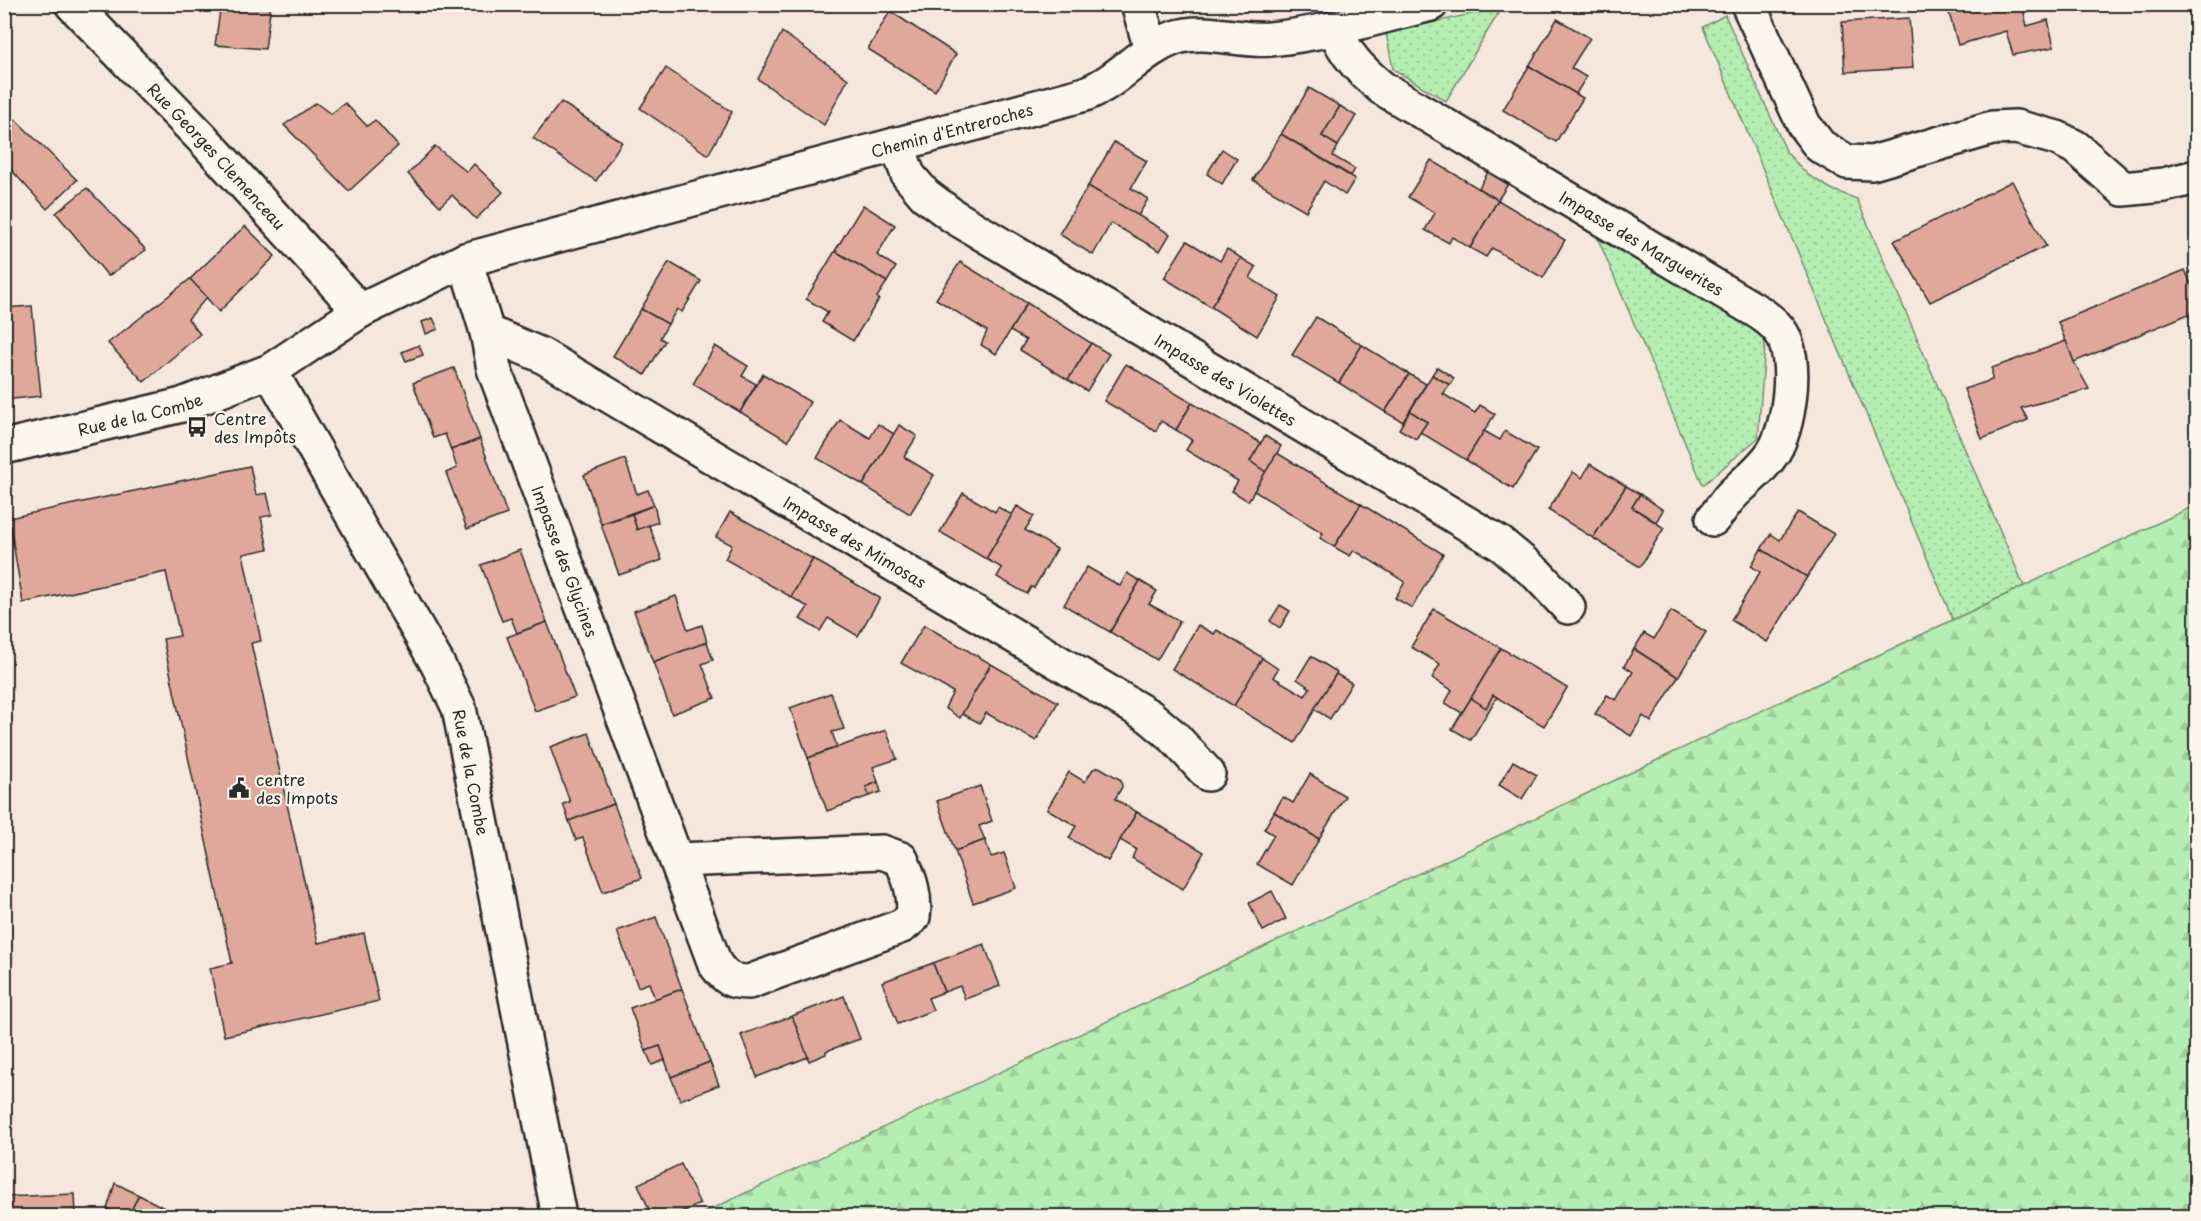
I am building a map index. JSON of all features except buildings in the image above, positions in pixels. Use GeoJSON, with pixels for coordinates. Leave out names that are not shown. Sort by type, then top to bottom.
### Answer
{"type":"FeatureCollection","features":[{"type":"Feature","properties":{"kind":"street","name":"Rue Georges Clemenceau"},"geometry":{"type":"LineString","coordinates":[[72,4],[203,139],[360,311]]}},
{"type":"Feature","properties":{"kind":"street"},"geometry":{"type":"LineString","coordinates":[[1138,4],[1151,49]]}},
{"type":"Feature","properties":{"kind":"street","name":"Chemin d'Entreroches"},"geometry":{"type":"LineString","coordinates":[[465,260],[1085,94],[1103,87],[1151,49],[1175,38],[1199,33],[1268,39],[1334,28],[1431,4]]}},
{"type":"Feature","properties":{"kind":"street"},"geometry":{"type":"LineString","coordinates":[[1748,4],[1804,125],[1820,146],[1847,162],[1872,164],[1992,128],[2016,127],[2057,138],[2074,147],[2123,189],[2164,185],[2196,177]]}},
{"type":"Feature","properties":{"kind":"street","name":"Impasse des Marguerites"},"geometry":{"type":"LineString","coordinates":[[1334,28],[1345,51],[1362,71],[1382,88],[1760,313],[1778,327],[1786,343],[1790,371],[1788,407],[1782,433],[1773,451],[1761,467],[1713,519]]}},
{"type":"Feature","properties":{"kind":"street","name":"Impasse des Violettes"},"geometry":{"type":"LineString","coordinates":[[897,144],[908,175],[925,195],[953,216],[1501,544],[1537,574],[1568,607]]}},
{"type":"Feature","properties":{"kind":"street","name":"Rue de la Combe"},"geometry":{"type":"LineString","coordinates":[[4,447],[182,405],[270,371],[360,311],[465,260]]}},
{"type":"Feature","properties":{"kind":"street","name":"Impasse des Glycines"},"geometry":{"type":"LineString","coordinates":[[465,260],[487,332],[494,369],[676,860],[716,964],[724,977],[738,982],[749,982],[902,926],[913,917],[915,903],[910,880],[901,859],[882,852],[676,860]]}},
{"type":"Feature","properties":{"kind":"street","name":"Impasse des Mimosas"},"geometry":{"type":"LineString","coordinates":[[487,332],[541,355],[1149,716],[1174,738],[1208,774]]}},
{"type":"Feature","properties":{"kind":"street","name":"Rue de la Combe"},"geometry":{"type":"LineString","coordinates":[[270,371],[437,663],[459,708],[559,1216]]}},
{"type":"Feature","properties":{"kind":"green space"},"geometry":{"type":"Polygon","coordinates":[[[1502,7],[1446,101],[1393,69],[1386,33],[1502,7]]]}},
{"type":"Feature","properties":{"kind":"green space"},"geometry":{"type":"Polygon","coordinates":[[[1725,15],[1787,153],[1808,175],[1833,190],[1857,199],[2024,586],[1953,620],[1703,27],[1725,15]]]}},
{"type":"Feature","properties":{"kind":"green space"},"geometry":{"type":"Polygon","coordinates":[[[1598,239],[1766,331],[1758,438],[1703,485],[1598,239]]]}},
{"type":"Feature","properties":{"kind":"green space"},"geometry":{"type":"Polygon","coordinates":[[[2196,505],[2196,1216],[697,1216],[2024,586],[2196,505]]]}},
{"type":"Feature","properties":{"kind":"place","name":"Centre des Impôts"},"geometry":{"type":"Point","coordinates":[197,427]}},
{"type":"Feature","properties":{"kind":"place","name":"centre des Impots"},"geometry":{"type":"Point","coordinates":[239,788]}}]}
